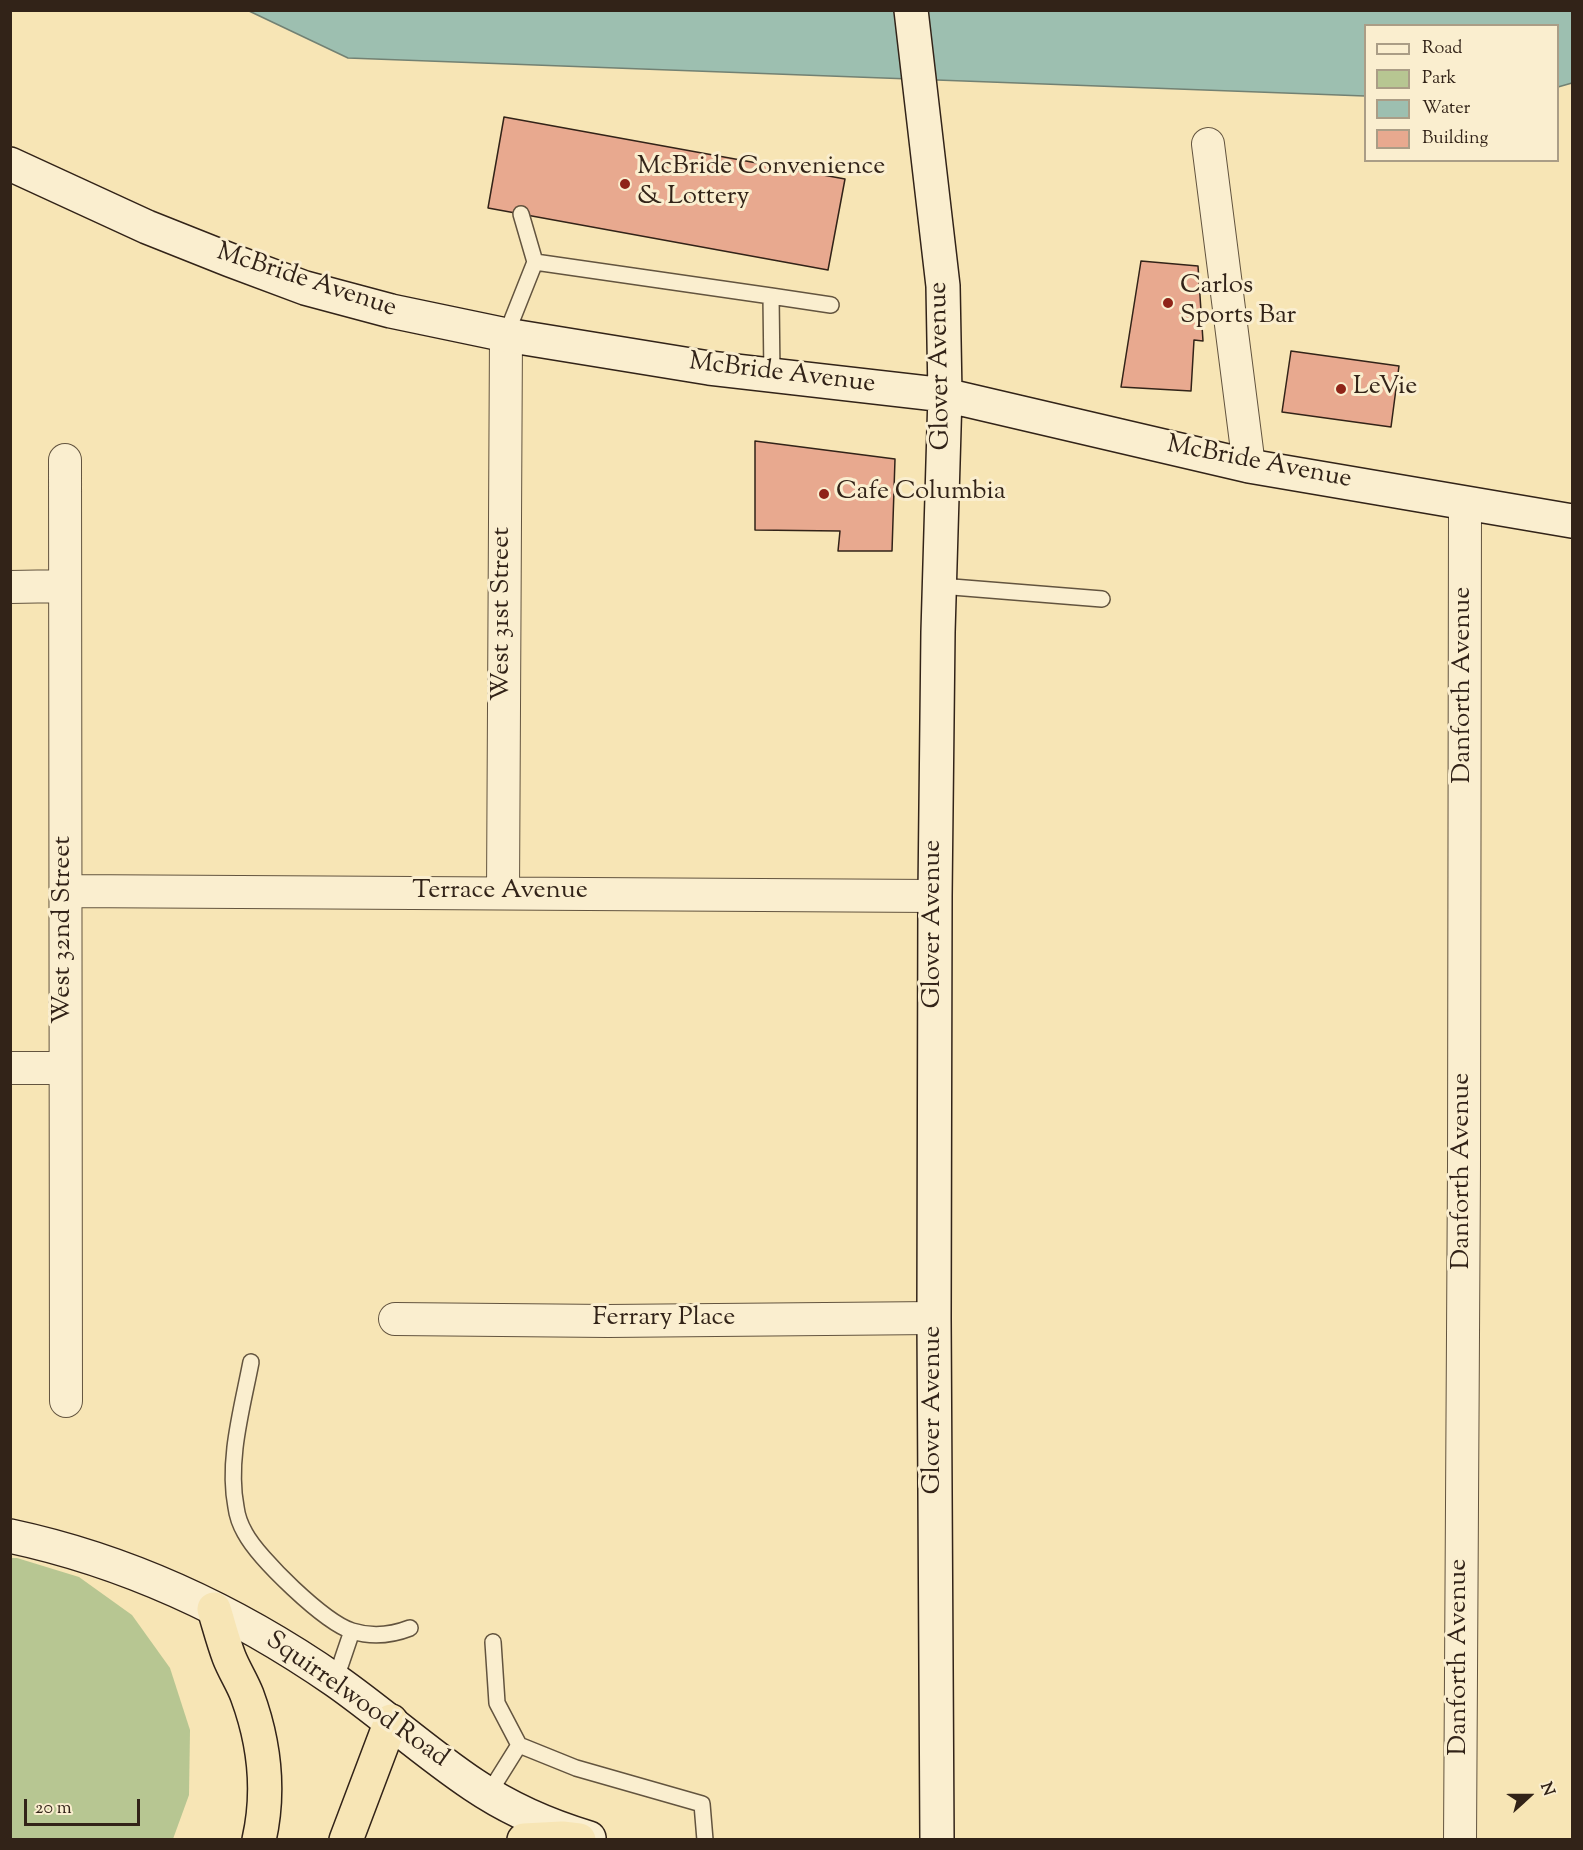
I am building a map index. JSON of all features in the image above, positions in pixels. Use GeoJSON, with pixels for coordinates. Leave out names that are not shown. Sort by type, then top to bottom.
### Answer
{"type":"FeatureCollection","features":[{"type":"Feature","properties":{"kind":"highway"},"geometry":{"type":"LineString","coordinates":[[214,1609],[230,1659],[246,1692],[258,1727],[264,1763],[264,1800],[259,1839]]}},
{"type":"Feature","properties":{"kind":"highway"},"geometry":{"type":"LineString","coordinates":[[346,1839],[391,1721]]}},
{"type":"Feature","properties":{"kind":"highway"},"geometry":{"type":"LineString","coordinates":[[524,1839],[579,1839]]}},
{"type":"Feature","properties":{"kind":"street","name":"Glover Avenue"},"geometry":{"type":"LineString","coordinates":[[911,10],[943,286],[945,395],[935,896],[934,1318],[937,1839]]}},
{"type":"Feature","properties":{"kind":"street"},"geometry":{"type":"LineString","coordinates":[[1208,144],[1249,465]]}},
{"type":"Feature","properties":{"kind":"street","name":"McBride Avenue"},"geometry":{"type":"LineString","coordinates":[[10,164],[147,227],[305,288],[391,311],[506,335],[709,368],[945,395],[1249,465],[1572,521]]}},
{"type":"Feature","properties":{"kind":"street","name":"West 31st Street"},"geometry":{"type":"LineString","coordinates":[[503,893],[506,335]]}},
{"type":"Feature","properties":{"kind":"street","name":"West 32nd Street"},"geometry":{"type":"LineString","coordinates":[[65,460],[66,1401]]}},
{"type":"Feature","properties":{"kind":"street","name":"Danforth Avenue"},"geometry":{"type":"LineString","coordinates":[[1460,1839],[1465,503]]}},
{"type":"Feature","properties":{"kind":"street"},"geometry":{"type":"LineString","coordinates":[[10,587],[65,586]]}},
{"type":"Feature","properties":{"kind":"street","name":"Terrace Avenue"},"geometry":{"type":"LineString","coordinates":[[66,891],[935,896]]}},
{"type":"Feature","properties":{"kind":"street"},"geometry":{"type":"LineString","coordinates":[[10,1068],[65,1068]]}},
{"type":"Feature","properties":{"kind":"street","name":"Ferrary Place"},"geometry":{"type":"LineString","coordinates":[[394,1319],[608,1321],[934,1318]]}},
{"type":"Feature","properties":{"kind":"street","name":"Squirrelwood Road"},"geometry":{"type":"LineString","coordinates":[[10,1536],[101,1560],[158,1582],[214,1609],[275,1641],[335,1681],[391,1721],[437,1759],[489,1794],[563,1830],[595,1839]]}},
{"type":"Feature","properties":{"kind":"lane"},"geometry":{"type":"LineString","coordinates":[[506,335],[536,262],[521,214]]}},
{"type":"Feature","properties":{"kind":"lane"},"geometry":{"type":"LineString","coordinates":[[536,262],[831,305]]}},
{"type":"Feature","properties":{"kind":"lane"},"geometry":{"type":"LineString","coordinates":[[771,296],[772,375]]}},
{"type":"Feature","properties":{"kind":"lane"},"geometry":{"type":"LineString","coordinates":[[940,586],[1102,598]]}},
{"type":"Feature","properties":{"kind":"lane"},"geometry":{"type":"LineString","coordinates":[[251,1362],[236,1446],[234,1480],[236,1508],[246,1534],[295,1591],[333,1620],[352,1631],[378,1635],[395,1634],[410,1628]]}},
{"type":"Feature","properties":{"kind":"lane"},"geometry":{"type":"LineString","coordinates":[[335,1681],[352,1631]]}},
{"type":"Feature","properties":{"kind":"lane"},"geometry":{"type":"LineString","coordinates":[[493,1642],[497,1703],[519,1745],[576,1768],[702,1804],[705,1839]]}},
{"type":"Feature","properties":{"kind":"lane"},"geometry":{"type":"LineString","coordinates":[[489,1794],[519,1745]]}},
{"type":"Feature","properties":{"kind":"green space"},"geometry":{"type":"Polygon","coordinates":[[[11,1558],[79,1577],[132,1615],[170,1668],[190,1730],[189,1795],[173,1839],[11,1839],[11,1558]]]}},
{"type":"Feature","properties":{"kind":"water"},"geometry":{"type":"Polygon","coordinates":[[[249,11],[1572,11],[1572,83],[1559,87],[1559,24],[1364,24],[1364,96],[348,58],[249,11]]]}},
{"type":"Feature","properties":{"kind":"building"},"geometry":{"type":"Polygon","coordinates":[[[504,117],[845,179],[828,270],[488,208],[504,117]]]}},
{"type":"Feature","properties":{"kind":"building","name":"Carlos Sports Bar"},"geometry":{"type":"Polygon","coordinates":[[[1141,261],[1198,266],[1203,341],[1194,340],[1191,391],[1121,387],[1141,261]]]}},
{"type":"Feature","properties":{"kind":"building","name":"LeVie"},"geometry":{"type":"Polygon","coordinates":[[[1291,351],[1399,366],[1391,427],[1282,412],[1291,351]]]}},
{"type":"Feature","properties":{"kind":"building","name":"Cafe Columbia"},"geometry":{"type":"Polygon","coordinates":[[[755,441],[895,459],[892,551],[838,551],[840,531],[755,530],[755,441]]]}},
{"type":"Feature","properties":{"kind":"place","name":"McBride Convenience & Lottery"},"geometry":{"type":"Point","coordinates":[625,184]}},
{"type":"Feature","properties":{"kind":"place","name":"Carlos Sports Bar"},"geometry":{"type":"Point","coordinates":[1168,303]}},
{"type":"Feature","properties":{"kind":"place","name":"LeVie"},"geometry":{"type":"Point","coordinates":[1341,389]}},
{"type":"Feature","properties":{"kind":"place","name":"Cafe Columbia"},"geometry":{"type":"Point","coordinates":[824,494]}}]}
